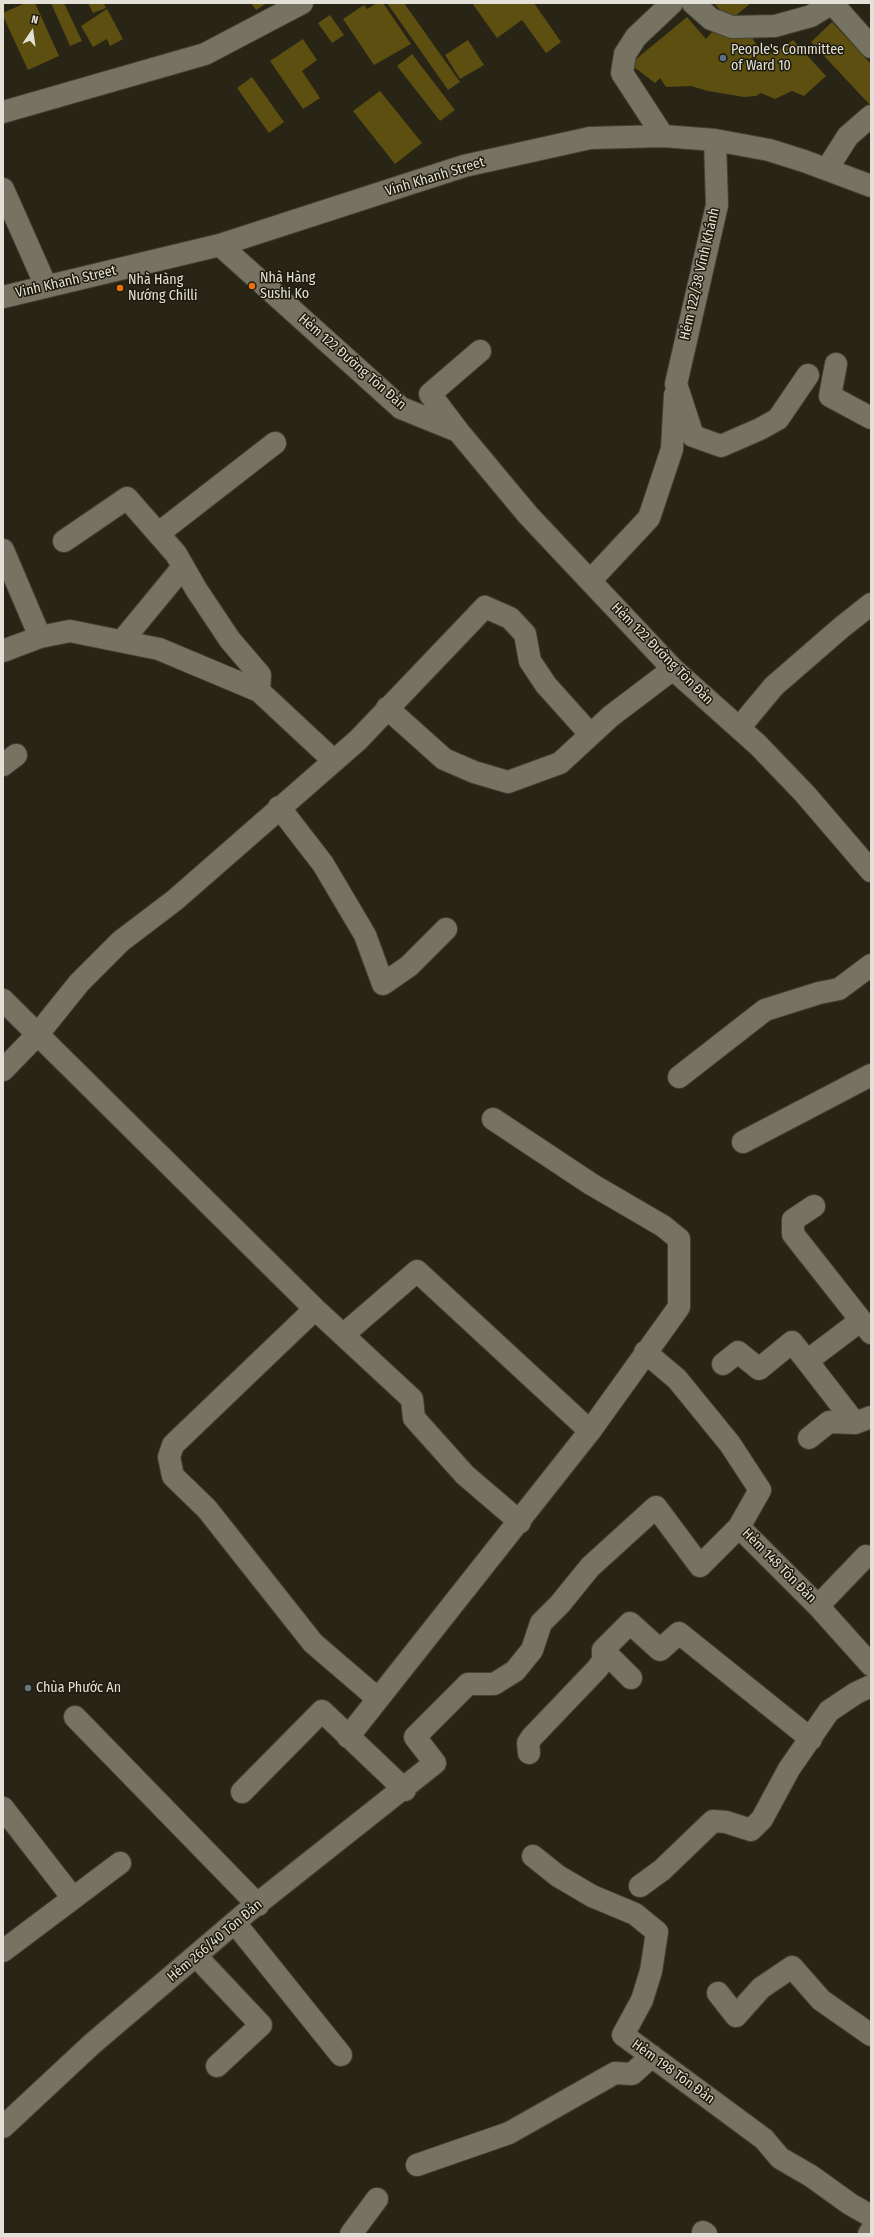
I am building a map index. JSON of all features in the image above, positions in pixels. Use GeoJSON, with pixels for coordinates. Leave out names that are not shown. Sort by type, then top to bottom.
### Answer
{"type":"FeatureCollection","features":[{"type":"Feature","properties":{"kind":"street"},"geometry":{"type":"LineString","coordinates":[[3,112],[205,54],[302,3]]}},
{"type":"Feature","properties":{"kind":"street"},"geometry":{"type":"LineString","coordinates":[[663,136],[622,73],[625,54],[636,37],[672,3]]}},
{"type":"Feature","properties":{"kind":"street"},"geometry":{"type":"LineString","coordinates":[[693,3],[711,19],[732,27],[775,26],[811,16],[832,3],[871,47]]}},
{"type":"Feature","properties":{"kind":"street"},"geometry":{"type":"LineString","coordinates":[[827,169],[848,136],[871,116]]}},
{"type":"Feature","properties":{"kind":"street","name":"Vinh Khanh Street"},"geometry":{"type":"LineString","coordinates":[[3,297],[220,245],[464,166],[590,138],[663,136],[715,140],[769,150],[827,169],[871,186]]}},
{"type":"Feature","properties":{"kind":"street","name":"Hẻm 122/38 Vĩnh Khánh"},"geometry":{"type":"LineString","coordinates":[[590,581],[649,518],[672,448],[676,384],[717,205],[715,140]]}},
{"type":"Feature","properties":{"kind":"street"},"geometry":{"type":"LineString","coordinates":[[3,189],[46,286]]}},
{"type":"Feature","properties":{"kind":"street","name":"Hẻm 122 Đường Tôn Đản"},"geometry":{"type":"LineString","coordinates":[[220,245],[401,408],[458,431]]}},
{"type":"Feature","properties":{"kind":"street","name":"Hẻm 122 Đường Tôn Đản"},"geometry":{"type":"LineString","coordinates":[[480,351],[430,394],[458,431],[528,515],[673,669],[738,728],[805,794],[871,871]]}},
{"type":"Feature","properties":{"kind":"street"},"geometry":{"type":"LineString","coordinates":[[836,364],[830,396],[871,418]]}},
{"type":"Feature","properties":{"kind":"street"},"geometry":{"type":"LineString","coordinates":[[676,384],[693,436],[722,446],[778,419],[808,375]]}},
{"type":"Feature","properties":{"kind":"street"},"geometry":{"type":"LineString","coordinates":[[159,533],[275,443]]}},
{"type":"Feature","properties":{"kind":"street"},"geometry":{"type":"LineString","coordinates":[[64,541],[127,498],[176,554],[230,640],[260,675],[259,691]]}},
{"type":"Feature","properties":{"kind":"street"},"geometry":{"type":"LineString","coordinates":[[3,550],[40,637]]}},
{"type":"Feature","properties":{"kind":"street"},"geometry":{"type":"LineString","coordinates":[[122,640],[183,567]]}},
{"type":"Feature","properties":{"kind":"street"},"geometry":{"type":"LineString","coordinates":[[738,728],[774,686],[871,604]]}},
{"type":"Feature","properties":{"kind":"street"},"geometry":{"type":"LineString","coordinates":[[3,1070],[38,1034],[79,983],[121,941],[175,900],[279,807],[358,740],[485,607],[510,618],[524,634],[530,661],[546,684],[590,734]]}},
{"type":"Feature","properties":{"kind":"street"},"geometry":{"type":"LineString","coordinates":[[3,651],[40,637],[70,631],[122,640],[159,649],[259,691],[333,760]]}},
{"type":"Feature","properties":{"kind":"street"},"geometry":{"type":"LineString","coordinates":[[387,708],[444,759],[474,772],[508,782],[560,763],[590,734],[673,669]]}},
{"type":"Feature","properties":{"kind":"street"},"geometry":{"type":"LineString","coordinates":[[279,807],[323,864],[365,935],[383,984],[409,966],[446,929]]}},
{"type":"Feature","properties":{"kind":"street"},"geometry":{"type":"LineString","coordinates":[[679,1077],[765,1010],[819,993],[839,989],[871,965]]}},
{"type":"Feature","properties":{"kind":"street"},"geometry":{"type":"LineString","coordinates":[[3,1000],[315,1309],[412,1399],[414,1418],[465,1475],[520,1522]]}},
{"type":"Feature","properties":{"kind":"street"},"geometry":{"type":"LineString","coordinates":[[743,1142],[871,1074]]}},
{"type":"Feature","properties":{"kind":"street"},"geometry":{"type":"LineString","coordinates":[[348,1737],[377,1698],[520,1522],[590,1432],[645,1352],[680,1307],[679,1239],[663,1226],[591,1184],[493,1119]]}},
{"type":"Feature","properties":{"kind":"street"},"geometry":{"type":"LineString","coordinates":[[807,1361],[866,1327],[793,1234],[793,1220],[814,1206]]}},
{"type":"Feature","properties":{"kind":"street"},"geometry":{"type":"LineString","coordinates":[[343,1335],[417,1271],[590,1432]]}},
{"type":"Feature","properties":{"kind":"street"},"geometry":{"type":"LineString","coordinates":[[315,1309],[173,1445],[169,1457],[173,1476],[207,1508],[313,1643],[377,1698]]}},
{"type":"Feature","properties":{"kind":"street"},"geometry":{"type":"LineString","coordinates":[[723,1364],[738,1352],[759,1369],[792,1342],[807,1361],[863,1420]]}},
{"type":"Feature","properties":{"kind":"street","name":"Hẻm 148 Tôn Đản"},"geometry":{"type":"LineString","coordinates":[[645,1352],[677,1379],[730,1444],[760,1490],[739,1527],[818,1606],[871,1665]]}},
{"type":"Feature","properties":{"kind":"street"},"geometry":{"type":"LineString","coordinates":[[809,1438],[829,1422],[863,1420]]}},
{"type":"Feature","properties":{"kind":"street","name":"Hẻm 266/40 Tôn Đản"},"geometry":{"type":"LineString","coordinates":[[3,2127],[92,2044],[235,1923],[404,1790],[435,1763],[415,1737],[468,1684],[494,1684],[514,1672],[532,1650],[541,1624],[560,1604],[590,1567],[656,1506],[700,1566],[739,1527]]}},
{"type":"Feature","properties":{"kind":"street"},"geometry":{"type":"LineString","coordinates":[[818,1606],[866,1556]]}},
{"type":"Feature","properties":{"kind":"street"},"geometry":{"type":"LineString","coordinates":[[529,1753],[528,1743],[532,1736],[597,1669],[603,1661],[603,1650],[630,1623],[660,1650],[679,1633],[811,1739]]}},
{"type":"Feature","properties":{"kind":"street"},"geometry":{"type":"LineString","coordinates":[[603,1650],[631,1678]]}},
{"type":"Feature","properties":{"kind":"street"},"geometry":{"type":"LineString","coordinates":[[640,1886],[662,1870],[713,1821],[726,1822],[750,1830],[762,1819],[790,1769],[830,1712],[856,1693],[871,1686]]}},
{"type":"Feature","properties":{"kind":"street"},"geometry":{"type":"LineString","coordinates":[[242,1792],[322,1711],[404,1790]]}},
{"type":"Feature","properties":{"kind":"street"},"geometry":{"type":"LineString","coordinates":[[75,1717],[258,1905]]}},
{"type":"Feature","properties":{"kind":"street"},"geometry":{"type":"LineString","coordinates":[[3,1808],[73,1898]]}},
{"type":"Feature","properties":{"kind":"street","name":"Hẻm 198 Tôn Đản"},"geometry":{"type":"LineString","coordinates":[[533,1856],[558,1876],[592,1896],[635,1914],[657,1932],[652,1970],[642,2000],[624,2035],[764,2139],[780,2158],[811,2176],[850,2204],[871,2216]]}},
{"type":"Feature","properties":{"kind":"street"},"geometry":{"type":"LineString","coordinates":[[3,1951],[120,1863]]}},
{"type":"Feature","properties":{"kind":"street"},"geometry":{"type":"LineString","coordinates":[[235,1923],[341,2055]]}},
{"type":"Feature","properties":{"kind":"street"},"geometry":{"type":"LineString","coordinates":[[196,1956],[261,2025],[217,2066]]}},
{"type":"Feature","properties":{"kind":"street"},"geometry":{"type":"LineString","coordinates":[[718,1993],[736,2016],[761,1988],[792,1967],[821,2000],[871,2035]]}},
{"type":"Feature","properties":{"kind":"street"},"geometry":{"type":"LineString","coordinates":[[417,2165],[509,2133],[615,2073],[632,2074],[652,2056]]}},
{"type":"Feature","properties":{"kind":"street"},"geometry":{"type":"LineString","coordinates":[[352,2234],[376,2199]]}},
{"type":"Feature","properties":{"kind":"building"},"geometry":{"type":"Polygon","coordinates":[[[25,3],[35,3],[59,56],[28,70],[3,16],[3,13],[25,3]]]}},
{"type":"Feature","properties":{"kind":"building"},"geometry":{"type":"Polygon","coordinates":[[[51,3],[64,3],[82,41],[70,46],[51,3]]]}},
{"type":"Feature","properties":{"kind":"building"},"geometry":{"type":"Polygon","coordinates":[[[88,3],[104,3],[106,8],[93,13],[88,3]]]}},
{"type":"Feature","properties":{"kind":"building"},"geometry":{"type":"Polygon","coordinates":[[[251,3],[267,3],[256,10],[251,3]]]}},
{"type":"Feature","properties":{"kind":"building"},"geometry":{"type":"Polygon","coordinates":[[[377,3],[383,3],[411,44],[374,65],[343,19],[364,5],[367,9],[377,3]]]}},
{"type":"Feature","properties":{"kind":"building"},"geometry":{"type":"Polygon","coordinates":[[[387,3],[404,3],[460,82],[448,90],[387,3]]]}},
{"type":"Feature","properties":{"kind":"building"},"geometry":{"type":"Polygon","coordinates":[[[472,3],[534,3],[561,42],[546,53],[522,20],[497,38],[472,3]]]}},
{"type":"Feature","properties":{"kind":"building"},"geometry":{"type":"Polygon","coordinates":[[[714,3],[751,3],[729,21],[714,3]]]}},
{"type":"Feature","properties":{"kind":"building"},"geometry":{"type":"Polygon","coordinates":[[[107,9],[123,39],[110,46],[107,39],[93,47],[81,26],[107,9]]]}},
{"type":"Feature","properties":{"kind":"building"},"geometry":{"type":"Polygon","coordinates":[[[330,15],[344,35],[332,43],[318,23],[330,15]]]}},
{"type":"Feature","properties":{"kind":"building","name":"People's Committee of Ward 10"},"geometry":{"type":"Polygon","coordinates":[[[687,17],[706,39],[713,31],[752,37],[761,53],[776,52],[793,40],[826,76],[804,96],[792,91],[775,99],[761,93],[756,96],[744,97],[708,91],[691,86],[666,87],[660,78],[655,83],[630,64],[687,17]]]}},
{"type":"Feature","properties":{"kind":"building"},"geometry":{"type":"Polygon","coordinates":[[[832,22],[871,64],[870,105],[811,42],[832,22]]]}},
{"type":"Feature","properties":{"kind":"building"},"geometry":{"type":"Polygon","coordinates":[[[303,39],[317,60],[302,71],[320,98],[303,109],[270,61],[303,39]]]}},
{"type":"Feature","properties":{"kind":"building"},"geometry":{"type":"Polygon","coordinates":[[[468,40],[484,65],[460,79],[445,55],[468,40]]]}},
{"type":"Feature","properties":{"kind":"building"},"geometry":{"type":"Polygon","coordinates":[[[412,54],[455,110],[440,121],[397,66],[412,54]]]}},
{"type":"Feature","properties":{"kind":"building"},"geometry":{"type":"Polygon","coordinates":[[[252,77],[284,122],[269,133],[237,88],[252,77]]]}},
{"type":"Feature","properties":{"kind":"building"},"geometry":{"type":"Polygon","coordinates":[[[380,91],[422,143],[395,164],[353,111],[380,91]]]}},
{"type":"Feature","properties":{"kind":"place","name":"People's Committee of Ward 10"},"geometry":{"type":"Point","coordinates":[723,58]}},
{"type":"Feature","properties":{"kind":"place","name":"Nhà Hàng Sushi Ko"},"geometry":{"type":"Point","coordinates":[252,286]}},
{"type":"Feature","properties":{"kind":"place","name":"Nhà Hàng Nướng Chilli"},"geometry":{"type":"Point","coordinates":[120,288]}},
{"type":"Feature","properties":{"kind":"place","name":"Chùa Phước An"},"geometry":{"type":"Point","coordinates":[28,1688]}}]}
